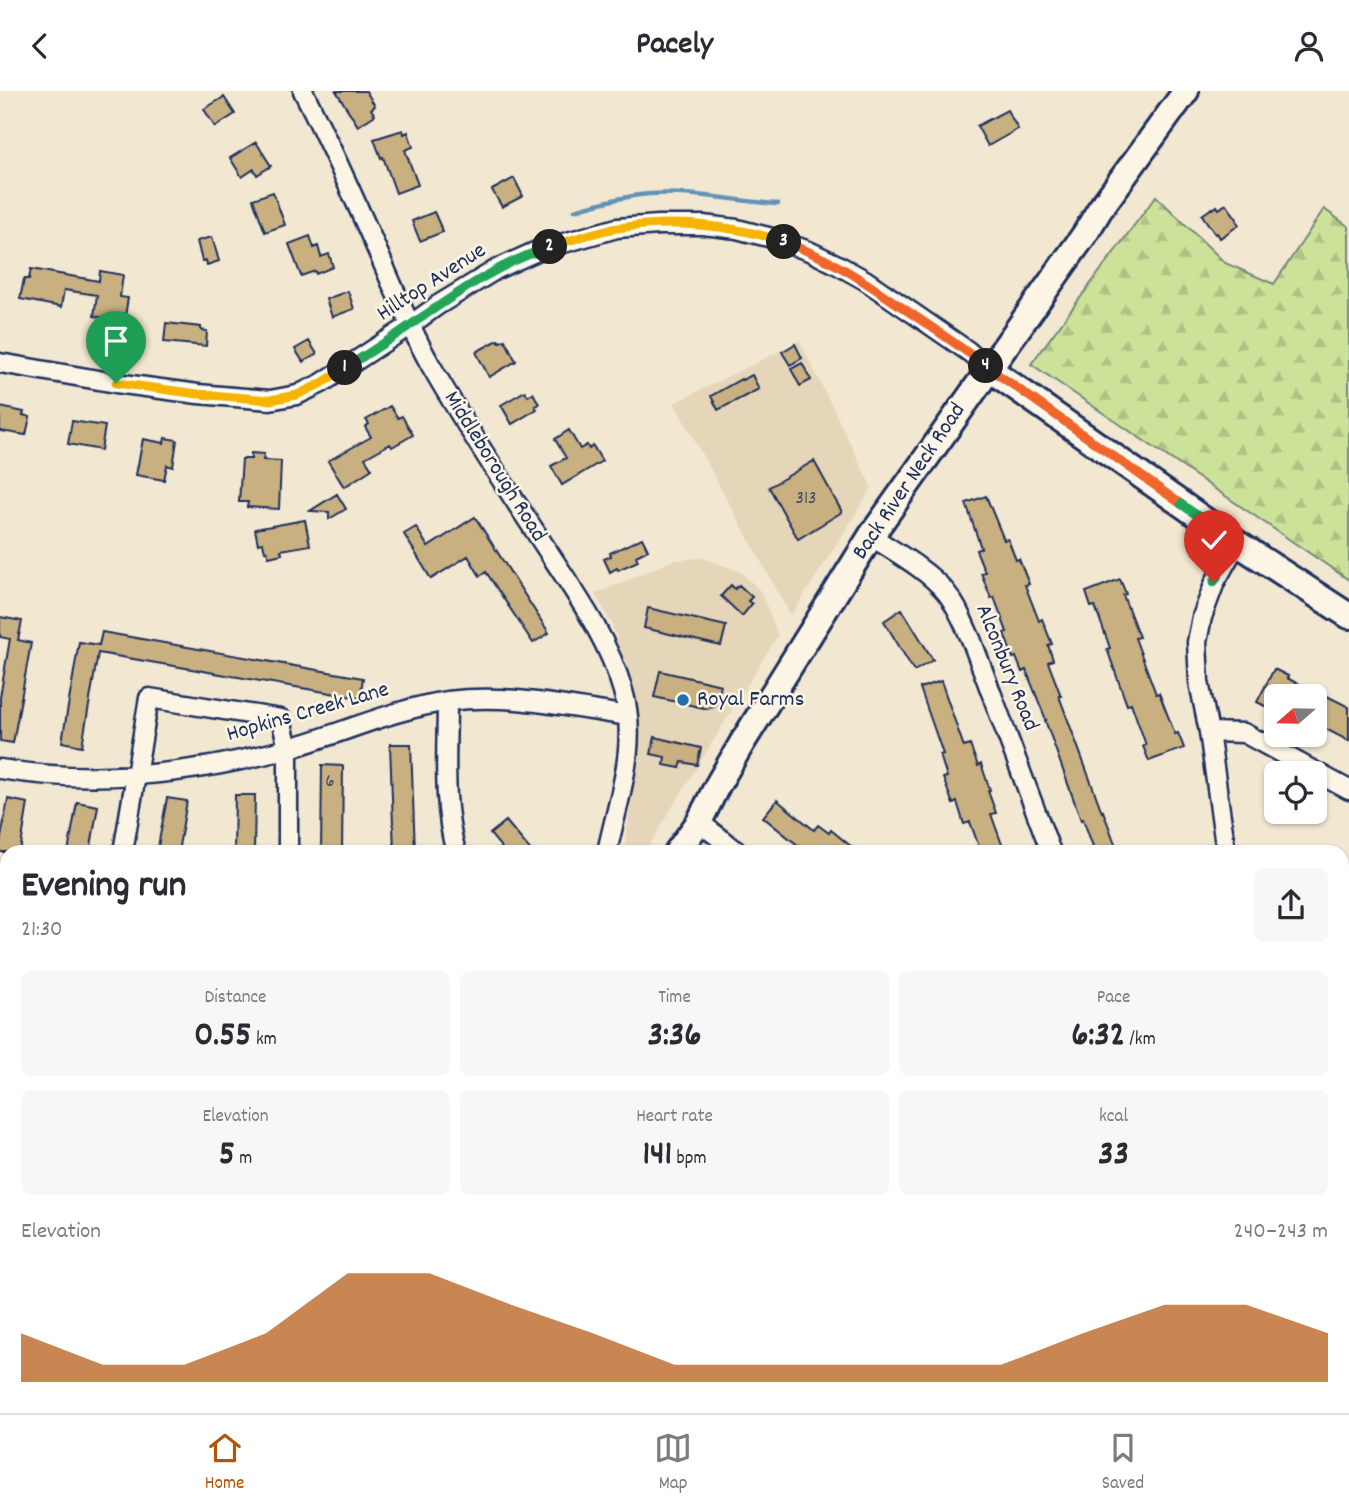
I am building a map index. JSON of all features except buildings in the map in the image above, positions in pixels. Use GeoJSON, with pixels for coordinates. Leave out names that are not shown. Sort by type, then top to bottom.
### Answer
{"type":"FeatureCollection","features":[{"type":"Feature","properties":{"kind":"street","name":"Middleborough Road"},"geometry":{"type":"LineString","coordinates":[[303,91],[410,326],[472,436],[572,588],[613,663],[624,693],[629,747],[609,845]]}},
{"type":"Feature","properties":{"kind":"street","name":"Back River Neck Road"},"geometry":{"type":"LineString","coordinates":[[682,845],[699,822],[742,743],[870,536],[1186,91]]}},
{"type":"Feature","properties":{"kind":"street","name":"Hilltop Avenue"},"geometry":{"type":"LineString","coordinates":[[0,363],[198,394],[270,400],[297,395],[322,383],[497,269],[539,250],[617,228],[703,225],[737,229],[772,238],[836,264],[968,351],[988,368]]}},
{"type":"Feature","properties":{"kind":"street"},"geometry":{"type":"LineString","coordinates":[[988,368],[1237,543],[1349,616]]}},
{"type":"Feature","properties":{"kind":"street","name":"Alconbury Road"},"geometry":{"type":"LineString","coordinates":[[870,536],[933,579],[957,609],[971,639],[1048,845]]}},
{"type":"Feature","properties":{"kind":"street"},"geometry":{"type":"LineString","coordinates":[[1225,845],[1199,682],[1197,642],[1214,582],[1237,543]]}},
{"type":"Feature","properties":{"kind":"street"},"geometry":{"type":"LineString","coordinates":[[124,845],[149,698],[281,719],[288,748],[288,845]]}},
{"type":"Feature","properties":{"kind":"street","name":"Hopkins Creek Lane"},"geometry":{"type":"LineString","coordinates":[[0,769],[60,777],[93,778],[210,766],[288,748],[406,710],[447,701],[517,699],[628,716]]}},
{"type":"Feature","properties":{"kind":"street"},"geometry":{"type":"LineString","coordinates":[[447,701],[448,806],[454,845]]}},
{"type":"Feature","properties":{"kind":"street"},"geometry":{"type":"LineString","coordinates":[[1209,732],[1244,733],[1349,790]]}},
{"type":"Feature","properties":{"kind":"street"},"geometry":{"type":"LineString","coordinates":[[699,822],[729,845]]}},
{"type":"Feature","properties":{"kind":"shaded area"},"geometry":{"type":"Polygon","coordinates":[[[800,341],[872,488],[791,616],[674,403],[800,341]]]}},
{"type":"Feature","properties":{"kind":"shaded area"},"geometry":{"type":"Polygon","coordinates":[[[703,558],[741,572],[761,592],[778,635],[649,845],[624,845],[639,722],[612,624],[595,594],[674,560],[703,558]]]}},
{"type":"Feature","properties":{"kind":"green space"},"geometry":{"type":"Polygon","coordinates":[[[1156,196],[1225,263],[1274,284],[1324,209],[1349,227],[1349,580],[1031,364],[1156,196]]]}},
{"type":"Feature","properties":{"kind":"waterway"},"geometry":{"type":"LineString","coordinates":[[575,210],[630,196],[665,193],[778,204]]}},
{"type":"Feature","properties":{"kind":"place","name":"Royal Farms"},"geometry":{"type":"Point","coordinates":[683,700]}},
{"type":"Feature","properties":{"kind":"route"},"geometry":{"type":"LineString","coordinates":[[116,383],[270,400],[297,395],[322,383],[497,269],[539,250],[617,228],[703,225],[737,229],[809,251],[864,281],[968,351],[988,368],[1237,543],[1214,582]]}}]}
